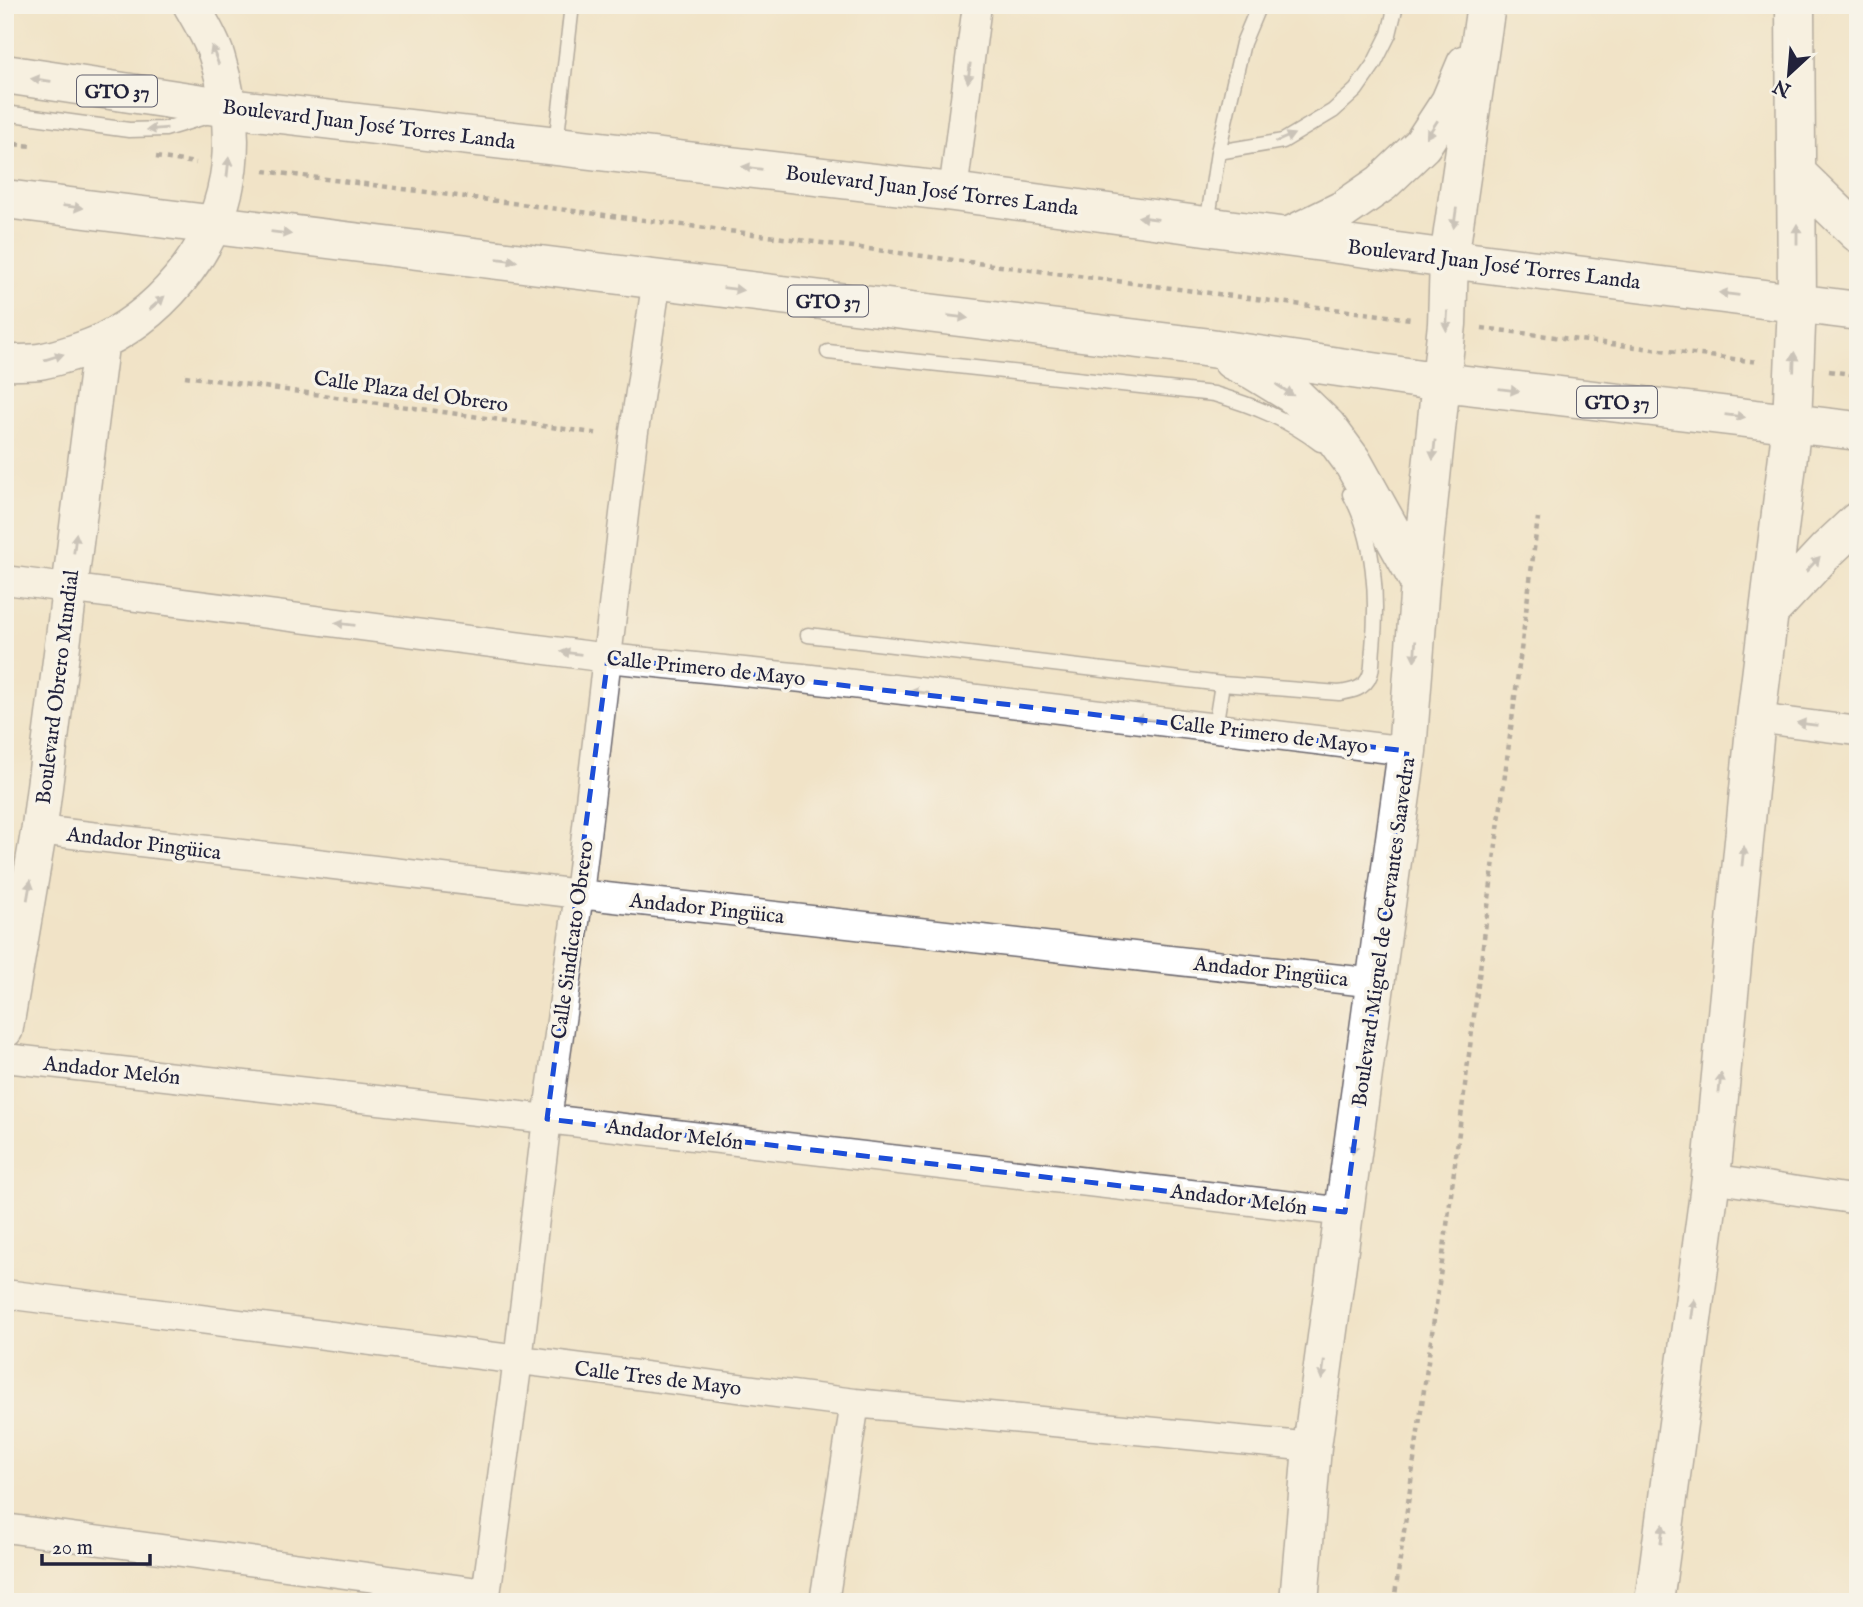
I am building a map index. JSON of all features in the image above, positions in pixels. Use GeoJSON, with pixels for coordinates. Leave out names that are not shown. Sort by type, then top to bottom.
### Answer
{"type":"FeatureCollection","features":[{"type":"Feature","properties":{"kind":"main road"},"geometry":{"type":"LineString","coordinates":[[1654,1602],[1711,1178],[1756,718],[1793,423],[1797,302],[1795,5]]}},
{"type":"Feature","properties":{"kind":"main road"},"geometry":{"type":"LineString","coordinates":[[1288,237],[1343,210],[1382,183],[1422,145],[1450,102],[1485,14]]}},
{"type":"Feature","properties":{"kind":"main road","name":"Boulevard Miguel de Cervantes Saavedra"},"geometry":{"type":"LineString","coordinates":[[1299,1602],[1312,1447],[1407,751],[1420,583],[1447,324],[1449,260],[1485,14]]}},
{"type":"Feature","properties":{"kind":"main road","name":"Boulevard Juan José Torres Landa"},"geometry":{"type":"LineString","coordinates":[[5,75],[229,108],[953,192],[1449,260],[1858,311]]}},
{"type":"Feature","properties":{"kind":"main road"},"geometry":{"type":"LineString","coordinates":[[1797,174],[1858,233]]}},
{"type":"Feature","properties":{"kind":"main road","name":"GTO 37"},"geometry":{"type":"LineString","coordinates":[[5,199],[1203,347],[1441,382],[1858,431]]}},
{"type":"Feature","properties":{"kind":"main road"},"geometry":{"type":"LineString","coordinates":[[1203,347],[1253,370],[1294,395],[1327,427],[1352,460],[1420,583]]}},
{"type":"Feature","properties":{"kind":"main road"},"geometry":{"type":"LineString","coordinates":[[1771,610],[1858,521]]}},
{"type":"Feature","properties":{"kind":"street"},"geometry":{"type":"LineString","coordinates":[[953,192],[977,5]]}},
{"type":"Feature","properties":{"kind":"street"},"geometry":{"type":"LineString","coordinates":[[5,363],[41,361],[101,342],[137,321],[168,294],[194,261],[214,225],[229,167],[229,108],[217,55],[192,6]]}},
{"type":"Feature","properties":{"kind":"street","name":"Calle Sindicato Obrero"},"geometry":{"type":"LineString","coordinates":[[485,1597],[579,894],[633,438],[657,279]]}},
{"type":"Feature","properties":{"kind":"street","name":"Boulevard Obrero Mundial"},"geometry":{"type":"LineString","coordinates":[[5,1030],[39,830],[101,342]]}},
{"type":"Feature","properties":{"kind":"street","name":"Calle Primero de Mayo"},"geometry":{"type":"LineString","coordinates":[[5,580],[608,658],[803,678],[1407,751]]}},
{"type":"Feature","properties":{"kind":"street"},"geometry":{"type":"LineString","coordinates":[[1756,718],[1858,731]]}},
{"type":"Feature","properties":{"kind":"street","name":"Andador Pingüica"},"geometry":{"type":"LineString","coordinates":[[39,830],[579,894],[1376,983]]}},
{"type":"Feature","properties":{"kind":"street","name":"Andador Melón"},"geometry":{"type":"LineString","coordinates":[[5,1058],[1345,1212]]}},
{"type":"Feature","properties":{"kind":"street"},"geometry":{"type":"LineString","coordinates":[[1711,1178],[1858,1200]]}},
{"type":"Feature","properties":{"kind":"street","name":"Calle Tres de Mayo"},"geometry":{"type":"LineString","coordinates":[[5,1294],[855,1403],[1312,1447]]}},
{"type":"Feature","properties":{"kind":"street"},"geometry":{"type":"LineString","coordinates":[[824,1602],[855,1403]]}},
{"type":"Feature","properties":{"kind":"street"},"geometry":{"type":"LineString","coordinates":[[5,1528],[485,1597]]}},
{"type":"Feature","properties":{"kind":"lane"},"geometry":{"type":"LineString","coordinates":[[556,146],[572,5]]}},
{"type":"Feature","properties":{"kind":"lane"},"geometry":{"type":"LineString","coordinates":[[1207,225],[1218,152],[1243,43],[1259,5]]}},
{"type":"Feature","properties":{"kind":"lane"},"geometry":{"type":"LineString","coordinates":[[1218,152],[1283,141],[1333,111],[1356,90],[1374,64],[1389,34],[1396,5]]}},
{"type":"Feature","properties":{"kind":"lane"},"geometry":{"type":"LineString","coordinates":[[5,113],[130,130],[165,129],[229,108]]}},
{"type":"Feature","properties":{"kind":"lane"},"geometry":{"type":"LineString","coordinates":[[828,352],[1214,394],[1270,413],[1302,430],[1322,445],[1328,457]]}},
{"type":"Feature","properties":{"kind":"lane"},"geometry":{"type":"LineString","coordinates":[[807,635],[1222,684],[1339,694],[1356,690],[1363,686],[1371,675],[1376,616],[1369,540],[1355,503],[1342,480]]}},
{"type":"Feature","properties":{"kind":"lane"},"geometry":{"type":"LineString","coordinates":[[1215,728],[1222,684]]}},
{"type":"Feature","properties":{"kind":"path"},"geometry":{"type":"LineString","coordinates":[[5,143],[32,146]]}},
{"type":"Feature","properties":{"kind":"path"},"geometry":{"type":"LineString","coordinates":[[154,157],[1858,375]]}},
{"type":"Feature","properties":{"kind":"path","name":"Calle Plaza del Obrero"},"geometry":{"type":"LineString","coordinates":[[185,376],[633,438]]}},
{"type":"Feature","properties":{"kind":"path"},"geometry":{"type":"LineString","coordinates":[[1394,1602],[1445,1241],[1538,518]]}},
{"type":"Feature","properties":{"kind":"highlighted area"},"geometry":{"type":"Polygon","coordinates":[[[608,658],[1407,751],[1345,1212],[547,1119],[608,658]]]}}]}
